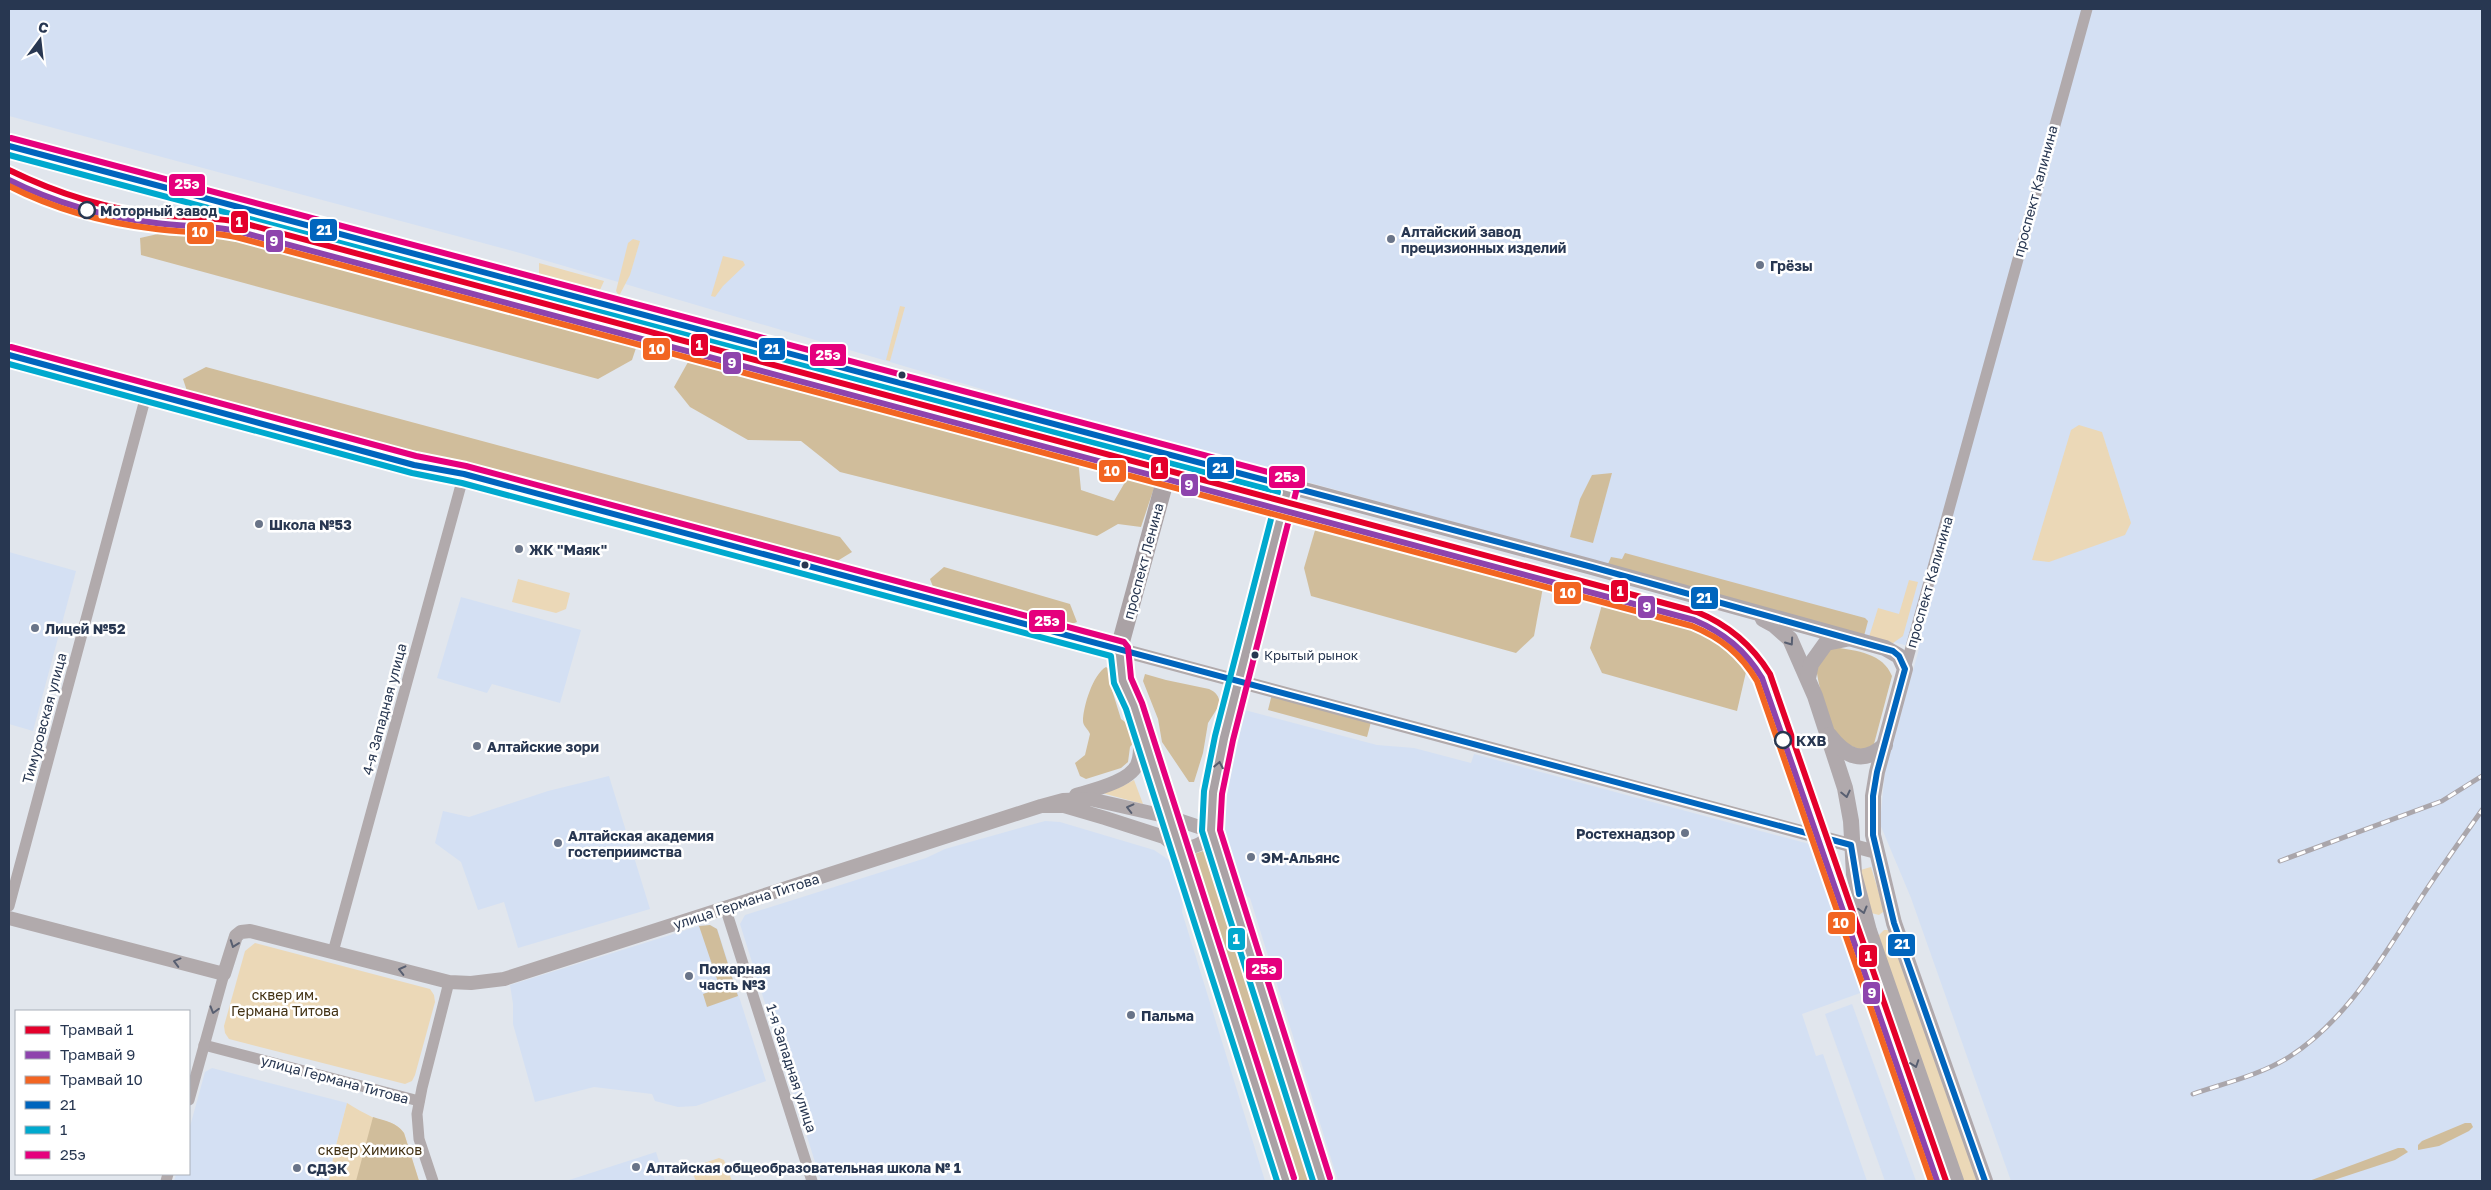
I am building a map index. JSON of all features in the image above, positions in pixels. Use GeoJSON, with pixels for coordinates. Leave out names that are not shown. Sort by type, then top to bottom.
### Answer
{"type":"FeatureCollection","features":[{"type":"Feature","properties":{"kind":"main road"},"geometry":{"type":"LineString","coordinates":[[9,146],[1290,486],[1736,607],[1893,651],[1899,656],[1905,669]]}},
{"type":"Feature","properties":{"kind":"main road","name":"проспект Ленина"},"geometry":{"type":"LineString","coordinates":[[1172,455],[1119,649],[1122,680],[1140,726],[1286,1181]]}},
{"type":"Feature","properties":{"kind":"main road"},"geometry":{"type":"LineString","coordinates":[[1290,486],[1224,738],[1213,793],[1211,831],[1322,1181]]}},
{"type":"Feature","properties":{"kind":"main road"},"geometry":{"type":"LineString","coordinates":[[1736,607],[1774,625],[1790,639],[1808,678],[1849,804],[1854,874],[1869,931],[1956,1181]]}},
{"type":"Feature","properties":{"kind":"main road"},"geometry":{"type":"LineString","coordinates":[[1808,678],[1811,664],[1826,643],[1851,639]]}},
{"type":"Feature","properties":{"kind":"main road","name":"проспект Калинина"},"geometry":{"type":"LineString","coordinates":[[1905,669],[1873,796],[1872,826],[1876,852],[1894,923],[1985,1181]]}},
{"type":"Feature","properties":{"kind":"main road"},"geometry":{"type":"LineString","coordinates":[[1826,732],[1837,745],[1855,756],[1872,755],[1885,745]]}},
{"type":"Feature","properties":{"kind":"main road"},"geometry":{"type":"LineString","coordinates":[[1869,931],[1894,923]]}},
{"type":"Feature","properties":{"kind":"street","name":"проспект Калинина"},"geometry":{"type":"LineString","coordinates":[[1905,669],[2087,9]]}},
{"type":"Feature","properties":{"kind":"street"},"geometry":{"type":"LineString","coordinates":[[9,355],[414,465],[464,474],[1876,852]]}},
{"type":"Feature","properties":{"kind":"street","name":"Тимуровская улица"},"geometry":{"type":"LineString","coordinates":[[9,906],[147,392]]}},
{"type":"Feature","properties":{"kind":"street","name":"4-я Западная улица"},"geometry":{"type":"LineString","coordinates":[[333,952],[464,474]]}},
{"type":"Feature","properties":{"kind":"street"},"geometry":{"type":"LineString","coordinates":[[1063,800],[1114,782],[1132,773],[1139,762],[1140,726]]}},
{"type":"Feature","properties":{"kind":"street"},"geometry":{"type":"LineString","coordinates":[[1041,806],[1064,806],[1105,818],[1164,837],[1180,850],[1200,845],[1206,841],[1211,831],[1090,798],[1063,800]]}},
{"type":"Feature","properties":{"kind":"street","name":"улица Германа Титова"},"geometry":{"type":"LineString","coordinates":[[449,982],[419,1101],[204,1046],[236,936],[241,932],[250,931],[449,982],[471,984],[504,979],[1063,800]]}},
{"type":"Feature","properties":{"kind":"street","name":"1-я Западная улица"},"geometry":{"type":"LineString","coordinates":[[724,907],[812,1181]]}},
{"type":"Feature","properties":{"kind":"street"},"geometry":{"type":"LineString","coordinates":[[9,918],[224,974]]}},
{"type":"Feature","properties":{"kind":"street"},"geometry":{"type":"LineString","coordinates":[[190,1096],[204,1046]]}},
{"type":"Feature","properties":{"kind":"street"},"geometry":{"type":"LineString","coordinates":[[419,1101],[417,1125],[419,1139],[433,1181]]}},
{"type":"Feature","properties":{"kind":"shaded area"},"geometry":{"type":"Polygon","coordinates":[[[9,9],[2482,9],[2482,1181],[2011,1181],[1911,898],[1880,824],[1885,770],[1919,649],[1161,442],[520,253],[9,116],[9,9]]]}},
{"type":"Feature","properties":{"kind":"shaded area","name":"Лицей №52"},"geometry":{"type":"Polygon","coordinates":[[[9,552],[76,571],[33,731],[9,724],[9,552]]]}},
{"type":"Feature","properties":{"kind":"shaded area"},"geometry":{"type":"Polygon","coordinates":[[[461,597],[581,630],[560,703],[492,684],[487,693],[437,678],[461,597]]]}},
{"type":"Feature","properties":{"kind":"shaded area"},"geometry":{"type":"Polygon","coordinates":[[[1237,708],[1377,745],[1414,748],[1471,763],[1474,754],[1813,845],[1863,992],[1802,1014],[1816,1056],[1823,1054],[1867,1181],[1338,1181],[1250,898],[1239,891],[1226,851],[1220,820],[1221,793],[1237,708]]]}},
{"type":"Feature","properties":{"kind":"shaded area","name":"Алтайская академия гостеприимства"},"geometry":{"type":"Polygon","coordinates":[[[609,776],[650,909],[518,948],[504,902],[478,910],[461,862],[435,843],[443,811],[469,817],[548,791],[609,776]]]}},
{"type":"Feature","properties":{"kind":"shaded area"},"geometry":{"type":"Polygon","coordinates":[[[1045,821],[1060,822],[1154,850],[1169,860],[1183,901],[1182,912],[1265,1181],[821,1181],[740,924],[745,915],[926,858],[945,849],[1045,821]]]}},
{"type":"Feature","properties":{"kind":"shaded area"},"geometry":{"type":"Polygon","coordinates":[[[710,925],[717,929],[720,937],[766,1081],[696,1106],[678,1107],[655,1101],[652,1094],[594,1087],[535,1102],[513,1024],[513,1004],[510,985],[699,926],[710,925]]]}},
{"type":"Feature","properties":{"kind":"shaded area"},"geometry":{"type":"Polygon","coordinates":[[[1852,1004],[1916,1181],[1885,1181],[1825,1014],[1852,1004]]]}},
{"type":"Feature","properties":{"kind":"shaded area"},"geometry":{"type":"Polygon","coordinates":[[[212,1068],[347,1103],[329,1181],[174,1181],[176,1175],[190,1175],[190,1126],[205,1072],[212,1068]]]}},
{"type":"Feature","properties":{"kind":"shaded area","name":"Алтайская общеобразовательная школа № 1"},"geometry":{"type":"Polygon","coordinates":[[[656,1152],[665,1181],[566,1181],[656,1152]]]}},
{"type":"Feature","properties":{"kind":"green space"},"geometry":{"type":"Polygon","coordinates":[[[189,227],[233,231],[638,342],[632,360],[598,379],[141,255],[140,238],[189,227]]]}},
{"type":"Feature","properties":{"kind":"green space"},"geometry":{"type":"Polygon","coordinates":[[[633,239],[640,241],[630,275],[619,296],[616,291],[628,243],[633,239]]]}},
{"type":"Feature","properties":{"kind":"green space"},"geometry":{"type":"Polygon","coordinates":[[[723,256],[743,261],[745,265],[723,286],[715,297],[711,296],[723,256]]]}},
{"type":"Feature","properties":{"kind":"green space"},"geometry":{"type":"Polygon","coordinates":[[[539,263],[604,281],[600,290],[595,293],[539,277],[539,263]]]}},
{"type":"Feature","properties":{"kind":"green space"},"geometry":{"type":"Polygon","coordinates":[[[900,306],[905,307],[890,361],[886,360],[900,306]]]}},
{"type":"Feature","properties":{"kind":"green space"},"geometry":{"type":"Polygon","coordinates":[[[692,355],[1078,459],[1081,490],[1114,501],[1131,472],[1157,479],[1141,527],[1118,524],[1097,536],[840,472],[801,441],[748,440],[690,407],[674,387],[692,355]]]}},
{"type":"Feature","properties":{"kind":"green space"},"geometry":{"type":"Polygon","coordinates":[[[206,367],[840,537],[852,552],[834,563],[187,391],[183,379],[206,367]]]}},
{"type":"Feature","properties":{"kind":"green space"},"geometry":{"type":"Polygon","coordinates":[[[2079,425],[2102,432],[2131,523],[2125,535],[2049,562],[2032,560],[2071,430],[2079,425]]]}},
{"type":"Feature","properties":{"kind":"green space"},"geometry":{"type":"Polygon","coordinates":[[[1612,473],[1593,543],[1570,537],[1580,499],[1592,475],[1612,473]]]}},
{"type":"Feature","properties":{"kind":"green space"},"geometry":{"type":"Polygon","coordinates":[[[1318,520],[1544,582],[1534,636],[1516,653],[1311,596],[1304,568],[1318,520]]]}},
{"type":"Feature","properties":{"kind":"green space"},"geometry":{"type":"Polygon","coordinates":[[[1625,553],[1865,618],[1868,621],[1864,636],[1608,564],[1611,557],[1622,559],[1625,553]]]}},
{"type":"Feature","properties":{"kind":"green space"},"geometry":{"type":"Polygon","coordinates":[[[944,567],[1070,604],[1077,622],[1064,627],[935,592],[930,579],[944,567]]]}},
{"type":"Feature","properties":{"kind":"green space"},"geometry":{"type":"Polygon","coordinates":[[[518,579],[570,593],[566,609],[556,613],[512,602],[518,579]]]}},
{"type":"Feature","properties":{"kind":"green space"},"geometry":{"type":"Polygon","coordinates":[[[1909,580],[1918,582],[1903,636],[1893,643],[1869,637],[1878,608],[1899,614],[1909,580]]]}},
{"type":"Feature","properties":{"kind":"green space"},"geometry":{"type":"Polygon","coordinates":[[[1603,601],[1705,629],[1731,647],[1746,672],[1737,711],[1602,673],[1590,648],[1603,601]]]}},
{"type":"Feature","properties":{"kind":"green space"},"geometry":{"type":"Polygon","coordinates":[[[1834,647],[1868,654],[1876,658],[1888,668],[1892,676],[1874,744],[1863,751],[1852,747],[1837,735],[1823,699],[1817,676],[1817,662],[1834,647]]]}},
{"type":"Feature","properties":{"kind":"green space"},"geometry":{"type":"Polygon","coordinates":[[[1106,667],[1114,677],[1112,690],[1121,719],[1132,727],[1135,741],[1130,747],[1128,762],[1121,768],[1086,779],[1080,776],[1075,763],[1085,755],[1090,734],[1083,723],[1083,715],[1093,683],[1106,667]]]}},
{"type":"Feature","properties":{"kind":"green space"},"geometry":{"type":"Polygon","coordinates":[[[1145,674],[1209,689],[1218,697],[1220,704],[1208,723],[1203,753],[1194,782],[1189,782],[1162,742],[1158,719],[1143,681],[1145,674]]]}},
{"type":"Feature","properties":{"kind":"green space"},"geometry":{"type":"Polygon","coordinates":[[[1272,694],[1371,722],[1367,737],[1268,710],[1272,694]]]}},
{"type":"Feature","properties":{"kind":"green space"},"geometry":{"type":"Polygon","coordinates":[[[1134,780],[1143,804],[1102,793],[1121,787],[1134,780]]]}},
{"type":"Feature","properties":{"kind":"green space"},"geometry":{"type":"Polygon","coordinates":[[[1203,851],[1211,857],[1312,1181],[1292,1181],[1191,863],[1194,854],[1203,851]]]}},
{"type":"Feature","properties":{"kind":"green space"},"geometry":{"type":"Polygon","coordinates":[[[1871,867],[1883,906],[1883,912],[1879,915],[1871,913],[1857,871],[1871,867]]]}},
{"type":"Feature","properties":{"kind":"green space"},"geometry":{"type":"Polygon","coordinates":[[[710,925],[717,929],[738,996],[707,1007],[703,994],[720,988],[699,926],[710,925]]]}},
{"type":"Feature","properties":{"kind":"green space"},"geometry":{"type":"Polygon","coordinates":[[[1884,930],[1889,930],[1978,1181],[1962,1181],[1878,936],[1884,930]]]}},
{"type":"Feature","properties":{"kind":"green space","name":"сквер им. Германа Титова"},"geometry":{"type":"Polygon","coordinates":[[[255,943],[430,989],[434,995],[435,1002],[412,1081],[405,1084],[229,1039],[225,1033],[224,1026],[245,951],[255,943]]]}},
{"type":"Feature","properties":{"kind":"green space","name":"сквер Химиков"},"geometry":{"type":"Polygon","coordinates":[[[347,1103],[372,1117],[393,1124],[401,1129],[404,1133],[419,1181],[329,1181],[347,1103]]]}},
{"type":"Feature","properties":{"kind":"green space"},"geometry":{"type":"Polygon","coordinates":[[[373,1117],[394,1124],[404,1133],[419,1181],[356,1181],[373,1117]]]}},
{"type":"Feature","properties":{"kind":"green space"},"geometry":{"type":"Polygon","coordinates":[[[2465,1123],[2471,1123],[2473,1127],[2469,1131],[2439,1146],[2418,1150],[2418,1145],[2422,1141],[2465,1123]]]}},
{"type":"Feature","properties":{"kind":"green space"},"geometry":{"type":"Polygon","coordinates":[[[2398,1148],[2404,1148],[2408,1152],[2395,1160],[2331,1181],[2309,1181],[2398,1148]]]}},
{"type":"Feature","properties":{"kind":"green space"},"geometry":{"type":"Polygon","coordinates":[[[719,1158],[724,1160],[732,1181],[696,1181],[692,1172],[695,1166],[719,1158]]]}},
{"type":"Feature","properties":{"kind":"railway"},"geometry":{"type":"LineString","coordinates":[[2280,861],[2442,801],[2482,776]]}},
{"type":"Feature","properties":{"kind":"railway"},"geometry":{"type":"LineString","coordinates":[[2193,1094],[2254,1074],[2278,1063],[2310,1042],[2329,1025],[2377,966],[2434,878],[2482,810]]}},
{"type":"Feature","properties":{"kind":"tram line","name":"1"},"geometry":{"type":"LineString","coordinates":[[9,170],[63,193],[120,209],[159,215],[239,222],[1697,612],[1709,617],[1739,637],[1756,654],[1770,674],[1946,1181]]}},
{"type":"Feature","properties":{"kind":"tram line","name":"9"},"geometry":{"type":"LineString","coordinates":[[9,180],[44,196],[99,213],[156,223],[237,231],[1694,620],[1705,625],[1733,643],[1762,678],[1937,1181]]}},
{"type":"Feature","properties":{"kind":"tram line","name":"10"},"geometry":{"type":"LineString","coordinates":[[9,186],[44,202],[80,214],[156,229],[236,237],[1692,626],[1712,636],[1737,655],[1757,681],[1931,1181]]}},
{"type":"Feature","properties":{"kind":"transit line","name":"25э"},"geometry":{"type":"LineString","coordinates":[[11,138],[1294,479],[1297,488],[1233,740],[1222,794],[1220,830],[1330,1178]]}},
{"type":"Feature","properties":{"kind":"transit line","name":"21"},"geometry":{"type":"LineString","coordinates":[[9,146],[1592,567],[1893,651],[1899,656],[1905,669],[1877,772],[1873,796],[1873,835],[1894,923],[1985,1181]]}},
{"type":"Feature","properties":{"kind":"transit line","name":"1"},"geometry":{"type":"LineString","coordinates":[[9,155],[1278,492],[1215,736],[1204,791],[1202,831],[1313,1181]]}},
{"type":"Feature","properties":{"kind":"transit line","name":"25э"},"geometry":{"type":"LineString","coordinates":[[11,347],[416,456],[466,466],[1124,642],[1128,647],[1131,678],[1142,703],[1294,1178]]}},
{"type":"Feature","properties":{"kind":"transit line","name":"21"},"geometry":{"type":"LineString","coordinates":[[9,355],[414,465],[464,474],[1851,845],[1859,894]]}},
{"type":"Feature","properties":{"kind":"transit line","name":"1"},"geometry":{"type":"LineString","coordinates":[[9,364],[412,473],[462,483],[1111,656],[1114,683],[1126,709],[1277,1181]]}},
{"type":"Feature","properties":{"kind":"place","name":"Моторный завод"},"geometry":{"type":"Point","coordinates":[87,210]}},
{"type":"Feature","properties":{"kind":"place","name":"Алтайский завод прецизионных изделий"},"geometry":{"type":"Point","coordinates":[1391,239]}},
{"type":"Feature","properties":{"kind":"place","name":"Грёзы"},"geometry":{"type":"Point","coordinates":[1760,265]}},
{"type":"Feature","properties":{"kind":"place","name":"Школа №53"},"geometry":{"type":"Point","coordinates":[259,524]}},
{"type":"Feature","properties":{"kind":"place","name":"ЖК \"Маяк\""},"geometry":{"type":"Point","coordinates":[519,549]}},
{"type":"Feature","properties":{"kind":"place","name":"Лицей №52"},"geometry":{"type":"Point","coordinates":[35,628]}},
{"type":"Feature","properties":{"kind":"place","name":"Крытый рынок"},"geometry":{"type":"Point","coordinates":[1255,655]}},
{"type":"Feature","properties":{"kind":"place","name":"КХВ"},"geometry":{"type":"Point","coordinates":[1783,740]}},
{"type":"Feature","properties":{"kind":"place","name":"Алтайские зори"},"geometry":{"type":"Point","coordinates":[477,746]}},
{"type":"Feature","properties":{"kind":"place","name":"Ростехнадзор"},"geometry":{"type":"Point","coordinates":[1685,833]}},
{"type":"Feature","properties":{"kind":"place","name":"Алтайская академия гостеприимства"},"geometry":{"type":"Point","coordinates":[558,843]}},
{"type":"Feature","properties":{"kind":"place","name":"ЭМ-Альянс"},"geometry":{"type":"Point","coordinates":[1251,857]}},
{"type":"Feature","properties":{"kind":"place","name":"Пожарная часть №3"},"geometry":{"type":"Point","coordinates":[689,976]}},
{"type":"Feature","properties":{"kind":"place","name":"Пальма"},"geometry":{"type":"Point","coordinates":[1131,1015]}},
{"type":"Feature","properties":{"kind":"place","name":"Алтайская общеобразовательная школа № 1"},"geometry":{"type":"Point","coordinates":[636,1167]}},
{"type":"Feature","properties":{"kind":"place","name":"СДЭК"},"geometry":{"type":"Point","coordinates":[297,1168]}}]}
